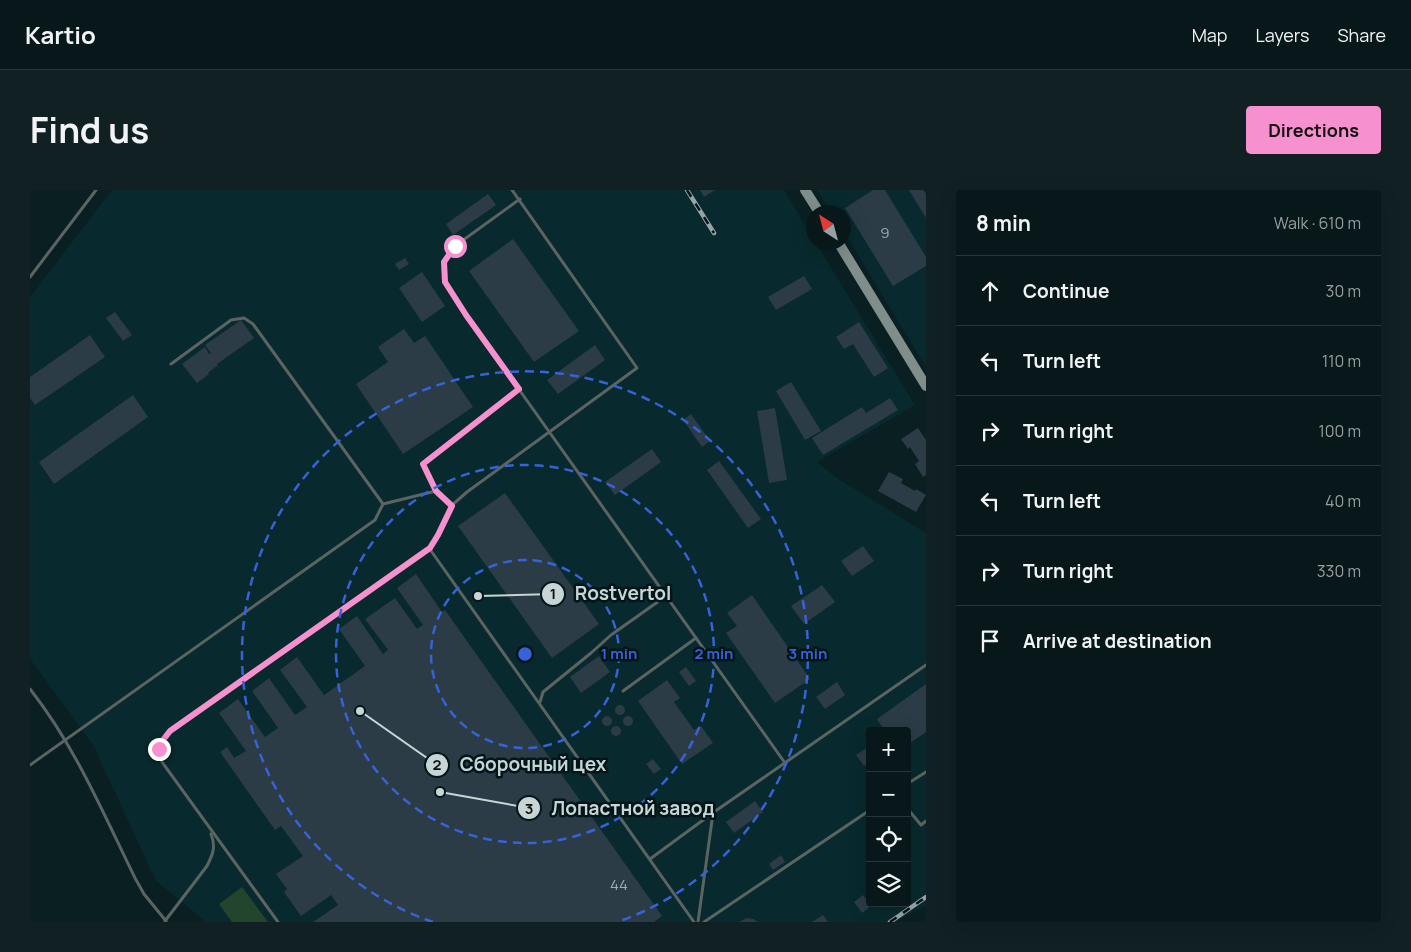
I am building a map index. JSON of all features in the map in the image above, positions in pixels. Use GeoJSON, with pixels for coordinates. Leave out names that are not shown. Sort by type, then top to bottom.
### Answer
{"type":"FeatureCollection","features":[{"type":"Feature","properties":{"kind":"main road"},"geometry":{"type":"LineString","coordinates":[[806,190],[815,205]]}},
{"type":"Feature","properties":{"kind":"main road"},"geometry":{"type":"LineString","coordinates":[[843,250],[926,386]]}},
{"type":"Feature","properties":{"kind":"lane"},"geometry":{"type":"LineString","coordinates":[[30,277],[96,190]]}},
{"type":"Feature","properties":{"kind":"lane"},"geometry":{"type":"LineString","coordinates":[[278,922],[162,762],[160,746],[170,731],[430,548],[452,506],[467,492],[637,368],[512,190]]}},
{"type":"Feature","properties":{"kind":"lane"},"geometry":{"type":"LineString","coordinates":[[520,199],[455,246],[444,262],[445,282],[466,315],[785,763]]}},
{"type":"Feature","properties":{"kind":"lane"},"geometry":{"type":"LineString","coordinates":[[171,364],[232,320],[244,318],[254,324],[383,504]]}},
{"type":"Feature","properties":{"kind":"lane"},"geometry":{"type":"LineString","coordinates":[[452,506],[436,491],[423,464],[519,389]]}},
{"type":"Feature","properties":{"kind":"lane"},"geometry":{"type":"LineString","coordinates":[[30,765],[375,520],[383,504],[436,491]]}},
{"type":"Feature","properties":{"kind":"lane"},"geometry":{"type":"LineString","coordinates":[[430,548],[694,922]]}},
{"type":"Feature","properties":{"kind":"lane"},"geometry":{"type":"LineString","coordinates":[[539,702],[543,692],[592,653],[611,635],[666,596]]}},
{"type":"Feature","properties":{"kind":"lane"},"geometry":{"type":"LineString","coordinates":[[623,691],[696,638]]}},
{"type":"Feature","properties":{"kind":"lane"},"geometry":{"type":"LineString","coordinates":[[650,859],[714,812],[926,665]]}},
{"type":"Feature","properties":{"kind":"lane"},"geometry":{"type":"LineString","coordinates":[[30,689],[43,705],[82,768],[135,878],[144,894],[165,921],[212,857],[214,842],[209,829]]}},
{"type":"Feature","properties":{"kind":"lane"},"geometry":{"type":"LineString","coordinates":[[532,692],[543,692]]}},
{"type":"Feature","properties":{"kind":"lane"},"geometry":{"type":"LineString","coordinates":[[911,781],[926,772]]}},
{"type":"Feature","properties":{"kind":"lane"},"geometry":{"type":"LineString","coordinates":[[698,922],[714,812]]}},
{"type":"Feature","properties":{"kind":"lane"},"geometry":{"type":"LineString","coordinates":[[704,922],[866,813]]}},
{"type":"Feature","properties":{"kind":"lane"},"geometry":{"type":"LineString","coordinates":[[911,813],[921,824],[926,821]]}},
{"type":"Feature","properties":{"kind":"shaded area"},"geometry":{"type":"Polygon","coordinates":[[[112,190],[784,190],[806,226],[806,250],[820,250],[915,405],[817,462],[837,478],[926,533],[926,906],[897,922],[202,922],[204,920],[156,881],[93,745],[30,659],[30,297],[112,190]]]}},
{"type":"Feature","properties":{"kind":"shaded area"},"geometry":{"type":"Polygon","coordinates":[[[817,190],[926,190],[926,367],[851,244],[851,205],[827,205],[817,190]]]}},
{"type":"Feature","properties":{"kind":"green space"},"geometry":{"type":"Polygon","coordinates":[[[242,887],[268,922],[232,922],[219,904],[242,887]]]}},
{"type":"Feature","properties":{"kind":"building"},"geometry":{"type":"Polygon","coordinates":[[[700,190],[715,190],[704,197],[700,190]]]}},
{"type":"Feature","properties":{"kind":"building"},"geometry":{"type":"Polygon","coordinates":[[[873,190],[885,190],[926,257],[926,266],[893,286],[851,218],[850,205],[873,190]]]}},
{"type":"Feature","properties":{"kind":"building"},"geometry":{"type":"Polygon","coordinates":[[[909,190],[926,190],[926,218],[909,190]]]}},
{"type":"Feature","properties":{"kind":"building"},"geometry":{"type":"Polygon","coordinates":[[[488,194],[496,205],[453,235],[446,224],[488,194]]]}},
{"type":"Feature","properties":{"kind":"building"},"geometry":{"type":"Polygon","coordinates":[[[513,239],[579,331],[534,362],[469,271],[513,239]]]}},
{"type":"Feature","properties":{"kind":"building"},"geometry":{"type":"Polygon","coordinates":[[[405,258],[409,264],[399,270],[395,264],[405,258]]]}},
{"type":"Feature","properties":{"kind":"building"},"geometry":{"type":"Polygon","coordinates":[[[422,272],[445,306],[422,322],[399,288],[422,272]]]}},
{"type":"Feature","properties":{"kind":"building"},"geometry":{"type":"Polygon","coordinates":[[[804,276],[812,289],[776,310],[768,297],[804,276]]]}},
{"type":"Feature","properties":{"kind":"building"},"geometry":{"type":"Polygon","coordinates":[[[115,312],[132,335],[123,341],[106,318],[115,312]]]}},
{"type":"Feature","properties":{"kind":"building"},"geometry":{"type":"Polygon","coordinates":[[[241,320],[254,338],[217,364],[209,374],[197,383],[182,364],[205,347],[209,354],[211,353],[205,345],[241,320]]]}},
{"type":"Feature","properties":{"kind":"building"},"geometry":{"type":"Polygon","coordinates":[[[859,322],[888,368],[874,377],[853,344],[844,349],[836,337],[859,322]]]}},
{"type":"Feature","properties":{"kind":"building"},"geometry":{"type":"Polygon","coordinates":[[[404,329],[414,343],[425,336],[473,407],[403,454],[356,384],[388,362],[378,347],[404,329]]]}},
{"type":"Feature","properties":{"kind":"building"},"geometry":{"type":"Polygon","coordinates":[[[90,335],[105,357],[35,405],[30,398],[30,377],[90,335]]]}},
{"type":"Feature","properties":{"kind":"building"},"geometry":{"type":"Polygon","coordinates":[[[595,345],[605,360],[558,394],[547,380],[595,345]]]}},
{"type":"Feature","properties":{"kind":"building"},"geometry":{"type":"Polygon","coordinates":[[[791,382],[821,431],[805,440],[776,391],[791,382]]]}},
{"type":"Feature","properties":{"kind":"building"},"geometry":{"type":"Polygon","coordinates":[[[133,395],[148,417],[54,484],[39,462],[133,395]]]}},
{"type":"Feature","properties":{"kind":"building"},"geometry":{"type":"Polygon","coordinates":[[[890,398],[898,410],[823,455],[812,438],[862,407],[866,413],[890,398]]]}},
{"type":"Feature","properties":{"kind":"building"},"geometry":{"type":"Polygon","coordinates":[[[775,408],[787,480],[769,483],[757,411],[775,408]]]}},
{"type":"Feature","properties":{"kind":"building"},"geometry":{"type":"Polygon","coordinates":[[[691,414],[710,441],[702,447],[683,420],[691,414]]]}},
{"type":"Feature","properties":{"kind":"building"},"geometry":{"type":"Polygon","coordinates":[[[918,428],[926,440],[926,475],[923,477],[915,464],[919,461],[910,447],[908,449],[901,439],[918,428]]]}},
{"type":"Feature","properties":{"kind":"building"},"geometry":{"type":"Polygon","coordinates":[[[652,449],[661,462],[615,495],[605,482],[652,449]]]}},
{"type":"Feature","properties":{"kind":"building"},"geometry":{"type":"Polygon","coordinates":[[[719,461],[761,519],[748,528],[707,470],[719,461]]]}},
{"type":"Feature","properties":{"kind":"building"},"geometry":{"type":"Polygon","coordinates":[[[889,472],[903,479],[901,483],[926,495],[916,512],[878,491],[889,472]]]}},
{"type":"Feature","properties":{"kind":"building"},"geometry":{"type":"Polygon","coordinates":[[[505,493],[599,624],[552,658],[458,526],[505,493]]]}},
{"type":"Feature","properties":{"kind":"building"},"geometry":{"type":"Polygon","coordinates":[[[863,546],[874,561],[852,576],[841,561],[863,546]]]}},
{"type":"Feature","properties":{"kind":"building"},"geometry":{"type":"Polygon","coordinates":[[[416,574],[442,612],[445,610],[662,916],[654,922],[313,922],[338,905],[331,895],[301,916],[284,892],[287,889],[276,874],[303,856],[281,826],[275,830],[220,752],[227,747],[234,758],[246,751],[219,713],[238,699],[265,737],[278,728],[252,691],[269,678],[295,715],[307,707],[280,670],[297,657],[324,695],[365,666],[339,629],[357,616],[383,654],[388,650],[365,619],[395,598],[417,629],[423,625],[397,588],[416,574]]]}},
{"type":"Feature","properties":{"kind":"building"},"geometry":{"type":"Polygon","coordinates":[[[822,585],[835,602],[804,624],[791,606],[822,585]]]}},
{"type":"Feature","properties":{"kind":"building"},"geometry":{"type":"Polygon","coordinates":[[[752,595],[810,679],[775,703],[726,633],[737,626],[727,613],[752,595]]]}},
{"type":"Feature","properties":{"kind":"building"},"geometry":{"type":"Polygon","coordinates":[[[599,656],[610,672],[581,693],[570,677],[599,656]]]}},
{"type":"Feature","properties":{"kind":"building"},"geometry":{"type":"Polygon","coordinates":[[[686,667],[696,681],[689,686],[679,672],[686,667]]]}},
{"type":"Feature","properties":{"kind":"building"},"geometry":{"type":"Polygon","coordinates":[[[667,680],[680,698],[674,702],[694,730],[701,726],[713,743],[682,764],[638,701],[667,680]]]}},
{"type":"Feature","properties":{"kind":"building"},"geometry":{"type":"Polygon","coordinates":[[[837,682],[845,695],[825,709],[816,697],[837,682]]]}},
{"type":"Feature","properties":{"kind":"building"},"geometry":{"type":"Polygon","coordinates":[[[926,684],[926,732],[911,742],[911,727],[882,727],[877,719],[926,684]]]}},
{"type":"Feature","properties":{"kind":"building"},"geometry":{"type":"Polygon","coordinates":[[[620,705],[625,710],[620,715],[615,710],[620,705]]]}},
{"type":"Feature","properties":{"kind":"building"},"geometry":{"type":"Polygon","coordinates":[[[607,716],[612,721],[607,726],[602,721],[607,716]]]}},
{"type":"Feature","properties":{"kind":"building"},"geometry":{"type":"Polygon","coordinates":[[[628,716],[633,721],[628,726],[623,721],[628,716]]]}},
{"type":"Feature","properties":{"kind":"building"},"geometry":{"type":"Polygon","coordinates":[[[616,726],[621,731],[616,736],[611,731],[616,726]]]}},
{"type":"Feature","properties":{"kind":"building"},"geometry":{"type":"Polygon","coordinates":[[[866,749],[866,765],[864,766],[856,755],[866,749]]]}},
{"type":"Feature","properties":{"kind":"building"},"geometry":{"type":"Polygon","coordinates":[[[653,759],[661,769],[654,774],[646,764],[653,759]]]}},
{"type":"Feature","properties":{"kind":"building"},"geometry":{"type":"Polygon","coordinates":[[[755,801],[763,812],[734,833],[726,822],[755,801]]]}},
{"type":"Feature","properties":{"kind":"building"},"geometry":{"type":"Polygon","coordinates":[[[781,855],[785,862],[773,870],[769,864],[781,855]]]}},
{"type":"Feature","properties":{"kind":"building"},"geometry":{"type":"Polygon","coordinates":[[[863,895],[866,899],[866,907],[870,907],[862,913],[854,902],[863,895]]]}},
{"type":"Feature","properties":{"kind":"building"},"geometry":{"type":"Polygon","coordinates":[[[823,915],[828,922],[812,922],[823,915]]]}},
{"type":"Feature","properties":{"kind":"building"},"geometry":{"type":"Polygon","coordinates":[[[747,918],[753,919],[758,922],[739,922],[747,918]]]}},
{"type":"Feature","properties":{"kind":"railway"},"geometry":{"type":"LineString","coordinates":[[687,190],[714,233]]}},
{"type":"Feature","properties":{"kind":"railway"},"geometry":{"type":"LineString","coordinates":[[890,922],[926,897]]}},
{"type":"Feature","properties":{"kind":"place","name":"Rostvertol"},"geometry":{"type":"Point","coordinates":[478,596]}},
{"type":"Feature","properties":{"kind":"place","name":"Сборочный цех"},"geometry":{"type":"Point","coordinates":[360,711]}},
{"type":"Feature","properties":{"kind":"place","name":"Лопастной завод"},"geometry":{"type":"Point","coordinates":[440,792]}},
{"type":"Feature","properties":{"kind":"route"},"geometry":{"type":"LineString","coordinates":[[159,749],[170,731],[359,599],[430,548],[434,543],[452,506],[436,491],[423,464],[519,389],[445,282],[444,262],[455,246]]}}]}
